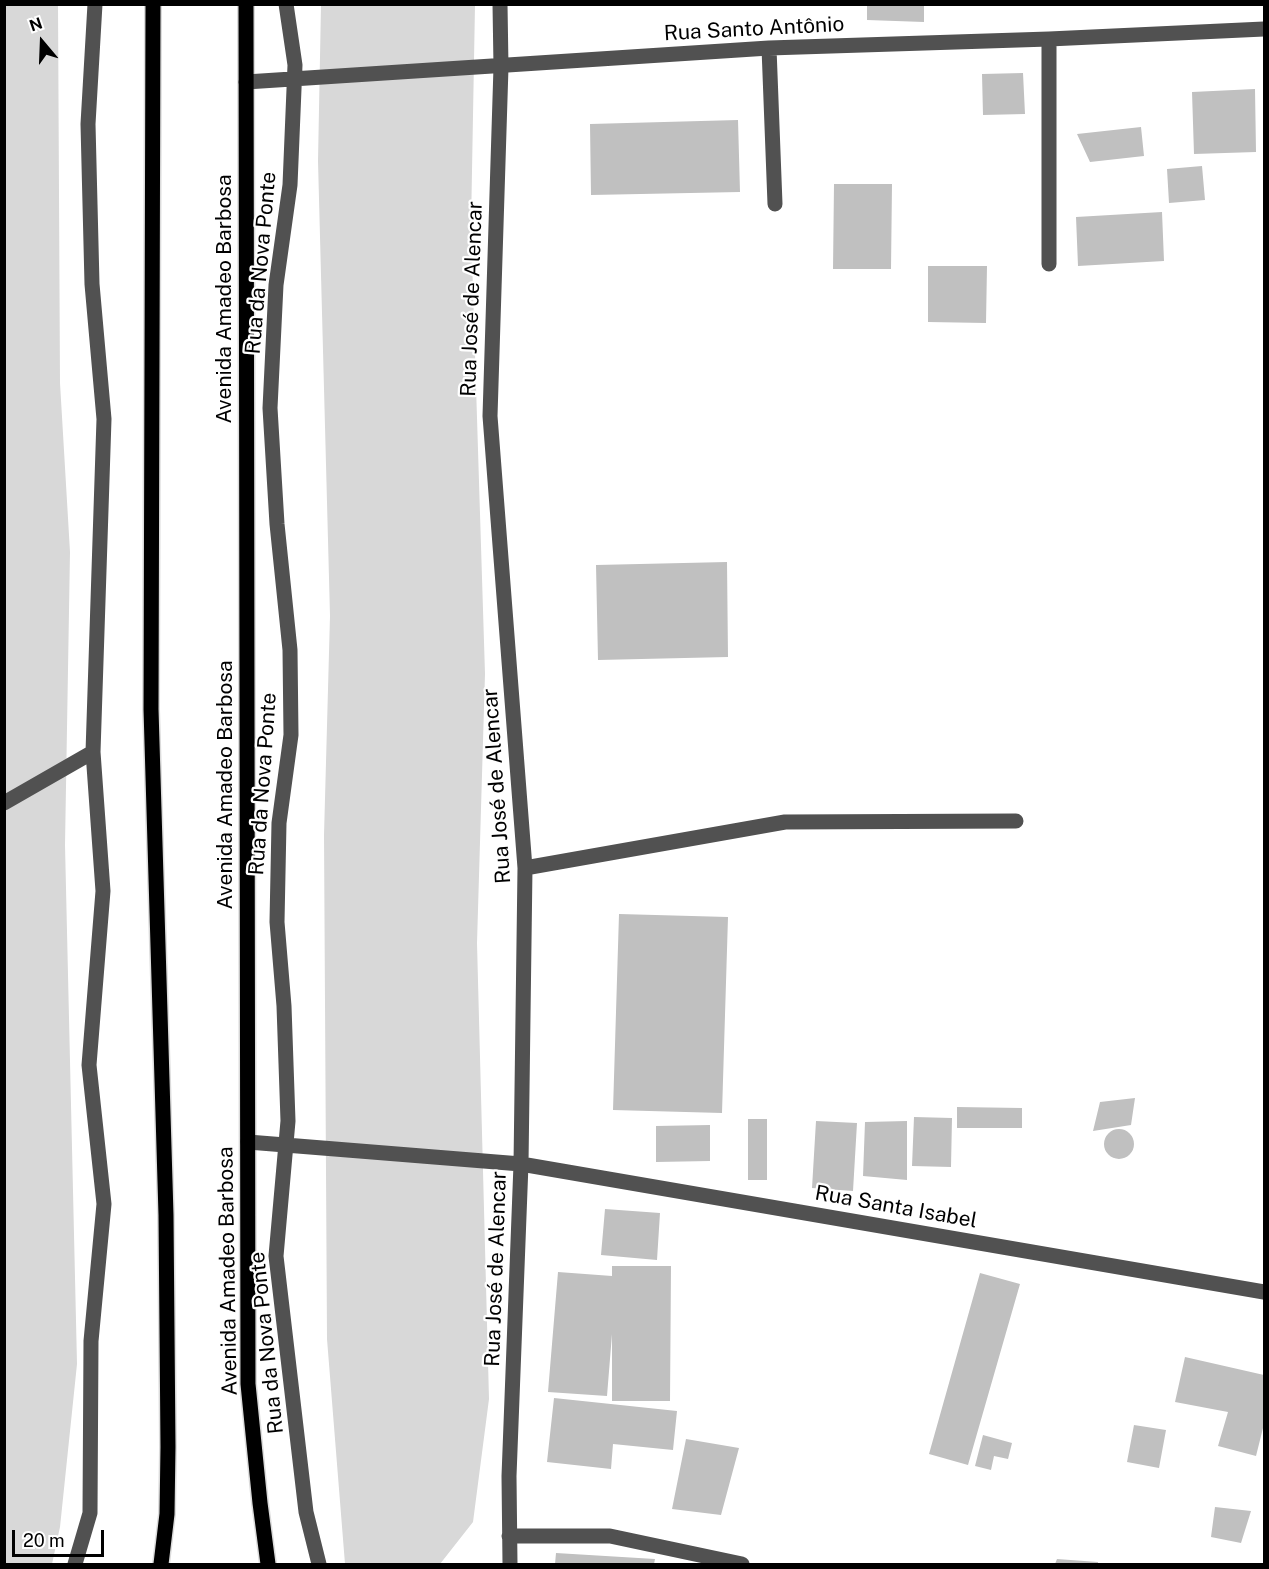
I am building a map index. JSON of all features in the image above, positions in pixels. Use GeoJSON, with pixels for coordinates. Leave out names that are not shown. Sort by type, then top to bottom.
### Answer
{"type":"FeatureCollection","features":[{"type":"Feature","properties":{"kind":"main road"},"geometry":{"type":"LineString","coordinates":[[153,4],[151,709],[166,1215],[168,1447],[167,1514],[161,1564]]}},
{"type":"Feature","properties":{"kind":"main road","name":"Avenida Amadeo Barbosa"},"geometry":{"type":"LineString","coordinates":[[246,4],[248,1384],[268,1564]]}},
{"type":"Feature","properties":{"kind":"street"},"geometry":{"type":"LineString","coordinates":[[75,1564],[90,1513],[91,1341],[104,1204],[89,1065],[104,891],[93,752],[104,419],[92,284],[88,124],[95,4]]}},
{"type":"Feature","properties":{"kind":"street","name":"Rua da Nova Ponte"},"geometry":{"type":"LineString","coordinates":[[286,4],[295,65],[290,185],[276,285],[270,408],[277,524],[290,650],[291,735],[279,823],[277,922],[284,1006],[288,1121],[276,1256],[306,1512],[319,1564]]}},
{"type":"Feature","properties":{"kind":"street","name":"Rua José de Alencar"},"geometry":{"type":"LineString","coordinates":[[500,4],[501,67],[490,416],[525,868],[521,1164],[509,1476],[510,1564]]}},
{"type":"Feature","properties":{"kind":"street","name":"Rua Santo Antônio"},"geometry":{"type":"LineString","coordinates":[[246,82],[769,48],[1264,29]]}},
{"type":"Feature","properties":{"kind":"street"},"geometry":{"type":"LineString","coordinates":[[1049,39],[1049,264]]}},
{"type":"Feature","properties":{"kind":"street"},"geometry":{"type":"LineString","coordinates":[[769,48],[775,204]]}},
{"type":"Feature","properties":{"kind":"street"},"geometry":{"type":"LineString","coordinates":[[4,803],[93,752]]}},
{"type":"Feature","properties":{"kind":"street"},"geometry":{"type":"LineString","coordinates":[[525,868],[785,822],[1016,821]]}},
{"type":"Feature","properties":{"kind":"street","name":"Rua Santa Isabel"},"geometry":{"type":"LineString","coordinates":[[248,1143],[521,1164],[1264,1292]]}},
{"type":"Feature","properties":{"kind":"street"},"geometry":{"type":"LineString","coordinates":[[509,1536],[610,1536],[742,1564]]}},
{"type":"Feature","properties":{"kind":"shaded area"},"geometry":{"type":"Polygon","coordinates":[[[58,4],[60,383],[70,552],[65,845],[77,1364],[60,1527],[52,1564],[5,1564],[4,5],[58,4]]]}},
{"type":"Feature","properties":{"kind":"shaded area"},"geometry":{"type":"Polygon","coordinates":[[[321,5],[475,5],[471,226],[485,674],[477,943],[489,1399],[473,1522],[440,1564],[345,1564],[327,1339],[324,835],[330,616],[318,161],[321,5]]]}},
{"type":"Feature","properties":{"kind":"building"},"geometry":{"type":"Polygon","coordinates":[[[867,4],[924,4],[924,22],[867,20],[867,4]]]}},
{"type":"Feature","properties":{"kind":"building"},"geometry":{"type":"Polygon","coordinates":[[[1023,73],[1025,114],[983,115],[982,74],[1023,73]]]}},
{"type":"Feature","properties":{"kind":"building"},"geometry":{"type":"Polygon","coordinates":[[[1255,89],[1256,152],[1194,154],[1192,92],[1255,89]]]}},
{"type":"Feature","properties":{"kind":"building"},"geometry":{"type":"Polygon","coordinates":[[[738,120],[740,192],[591,195],[590,124],[738,120]]]}},
{"type":"Feature","properties":{"kind":"building"},"geometry":{"type":"Polygon","coordinates":[[[1141,127],[1144,156],[1090,162],[1077,134],[1141,127]]]}},
{"type":"Feature","properties":{"kind":"building"},"geometry":{"type":"Polygon","coordinates":[[[1202,166],[1205,200],[1169,203],[1167,169],[1202,166]]]}},
{"type":"Feature","properties":{"kind":"building"},"geometry":{"type":"Polygon","coordinates":[[[834,184],[892,184],[891,269],[833,269],[834,184]]]}},
{"type":"Feature","properties":{"kind":"building"},"geometry":{"type":"Polygon","coordinates":[[[1162,212],[1164,261],[1078,266],[1076,217],[1162,212]]]}},
{"type":"Feature","properties":{"kind":"building"},"geometry":{"type":"Polygon","coordinates":[[[928,266],[987,266],[986,323],[928,322],[928,266]]]}},
{"type":"Feature","properties":{"kind":"building"},"geometry":{"type":"Polygon","coordinates":[[[727,562],[728,657],[598,660],[596,565],[727,562]]]}},
{"type":"Feature","properties":{"kind":"building"},"geometry":{"type":"Polygon","coordinates":[[[619,914],[728,917],[722,1113],[613,1110],[619,914]]]}},
{"type":"Feature","properties":{"kind":"building"},"geometry":{"type":"Polygon","coordinates":[[[1135,1098],[1131,1125],[1093,1131],[1100,1102],[1135,1098]]]}},
{"type":"Feature","properties":{"kind":"building"},"geometry":{"type":"Polygon","coordinates":[[[957,1107],[1022,1108],[1022,1128],[957,1128],[957,1107]]]}},
{"type":"Feature","properties":{"kind":"building"},"geometry":{"type":"Polygon","coordinates":[[[914,1117],[952,1118],[951,1167],[912,1166],[914,1117]]]}},
{"type":"Feature","properties":{"kind":"building"},"geometry":{"type":"Polygon","coordinates":[[[748,1119],[767,1119],[767,1180],[748,1180],[748,1119]]]}},
{"type":"Feature","properties":{"kind":"building"},"geometry":{"type":"Polygon","coordinates":[[[816,1121],[857,1123],[853,1191],[812,1188],[816,1121]]]}},
{"type":"Feature","properties":{"kind":"building"},"geometry":{"type":"Polygon","coordinates":[[[907,1121],[907,1180],[863,1176],[865,1122],[907,1121]]]}},
{"type":"Feature","properties":{"kind":"building"},"geometry":{"type":"Polygon","coordinates":[[[710,1125],[710,1161],[656,1162],[656,1126],[710,1125]]]}},
{"type":"Feature","properties":{"kind":"building"},"geometry":{"type":"Polygon","coordinates":[[[1119,1129],[1130,1133],[1134,1144],[1130,1155],[1119,1159],[1108,1155],[1104,1144],[1108,1133],[1119,1129]]]}},
{"type":"Feature","properties":{"kind":"building"},"geometry":{"type":"Polygon","coordinates":[[[605,1209],[660,1213],[657,1260],[601,1255],[605,1209]]]}},
{"type":"Feature","properties":{"kind":"building"},"geometry":{"type":"Polygon","coordinates":[[[612,1266],[671,1266],[670,1401],[612,1401],[612,1334],[607,1396],[548,1392],[558,1272],[612,1276],[612,1266]]]}},
{"type":"Feature","properties":{"kind":"building"},"geometry":{"type":"Polygon","coordinates":[[[980,1273],[1020,1284],[968,1465],[929,1454],[980,1273]]]}},
{"type":"Feature","properties":{"kind":"building"},"geometry":{"type":"Polygon","coordinates":[[[1185,1357],[1264,1375],[1264,1424],[1256,1456],[1218,1446],[1228,1412],[1175,1402],[1185,1357]]]}},
{"type":"Feature","properties":{"kind":"building"},"geometry":{"type":"Polygon","coordinates":[[[554,1398],[677,1411],[673,1450],[613,1444],[611,1469],[547,1462],[554,1398]]]}},
{"type":"Feature","properties":{"kind":"building"},"geometry":{"type":"Polygon","coordinates":[[[1134,1425],[1166,1430],[1159,1468],[1127,1462],[1134,1425]]]}},
{"type":"Feature","properties":{"kind":"building"},"geometry":{"type":"Polygon","coordinates":[[[983,1435],[1012,1443],[1008,1459],[994,1456],[991,1470],[975,1466],[983,1435]]]}},
{"type":"Feature","properties":{"kind":"building"},"geometry":{"type":"Polygon","coordinates":[[[686,1439],[739,1448],[721,1515],[672,1509],[686,1439]]]}},
{"type":"Feature","properties":{"kind":"building"},"geometry":{"type":"Polygon","coordinates":[[[1215,1507],[1251,1511],[1241,1543],[1211,1537],[1215,1507]]]}},
{"type":"Feature","properties":{"kind":"building"},"geometry":{"type":"Polygon","coordinates":[[[556,1553],[655,1559],[654,1564],[555,1564],[556,1553]]]}},
{"type":"Feature","properties":{"kind":"building"},"geometry":{"type":"Polygon","coordinates":[[[1057,1559],[1098,1562],[1098,1564],[1055,1564],[1057,1559]]]}}]}
